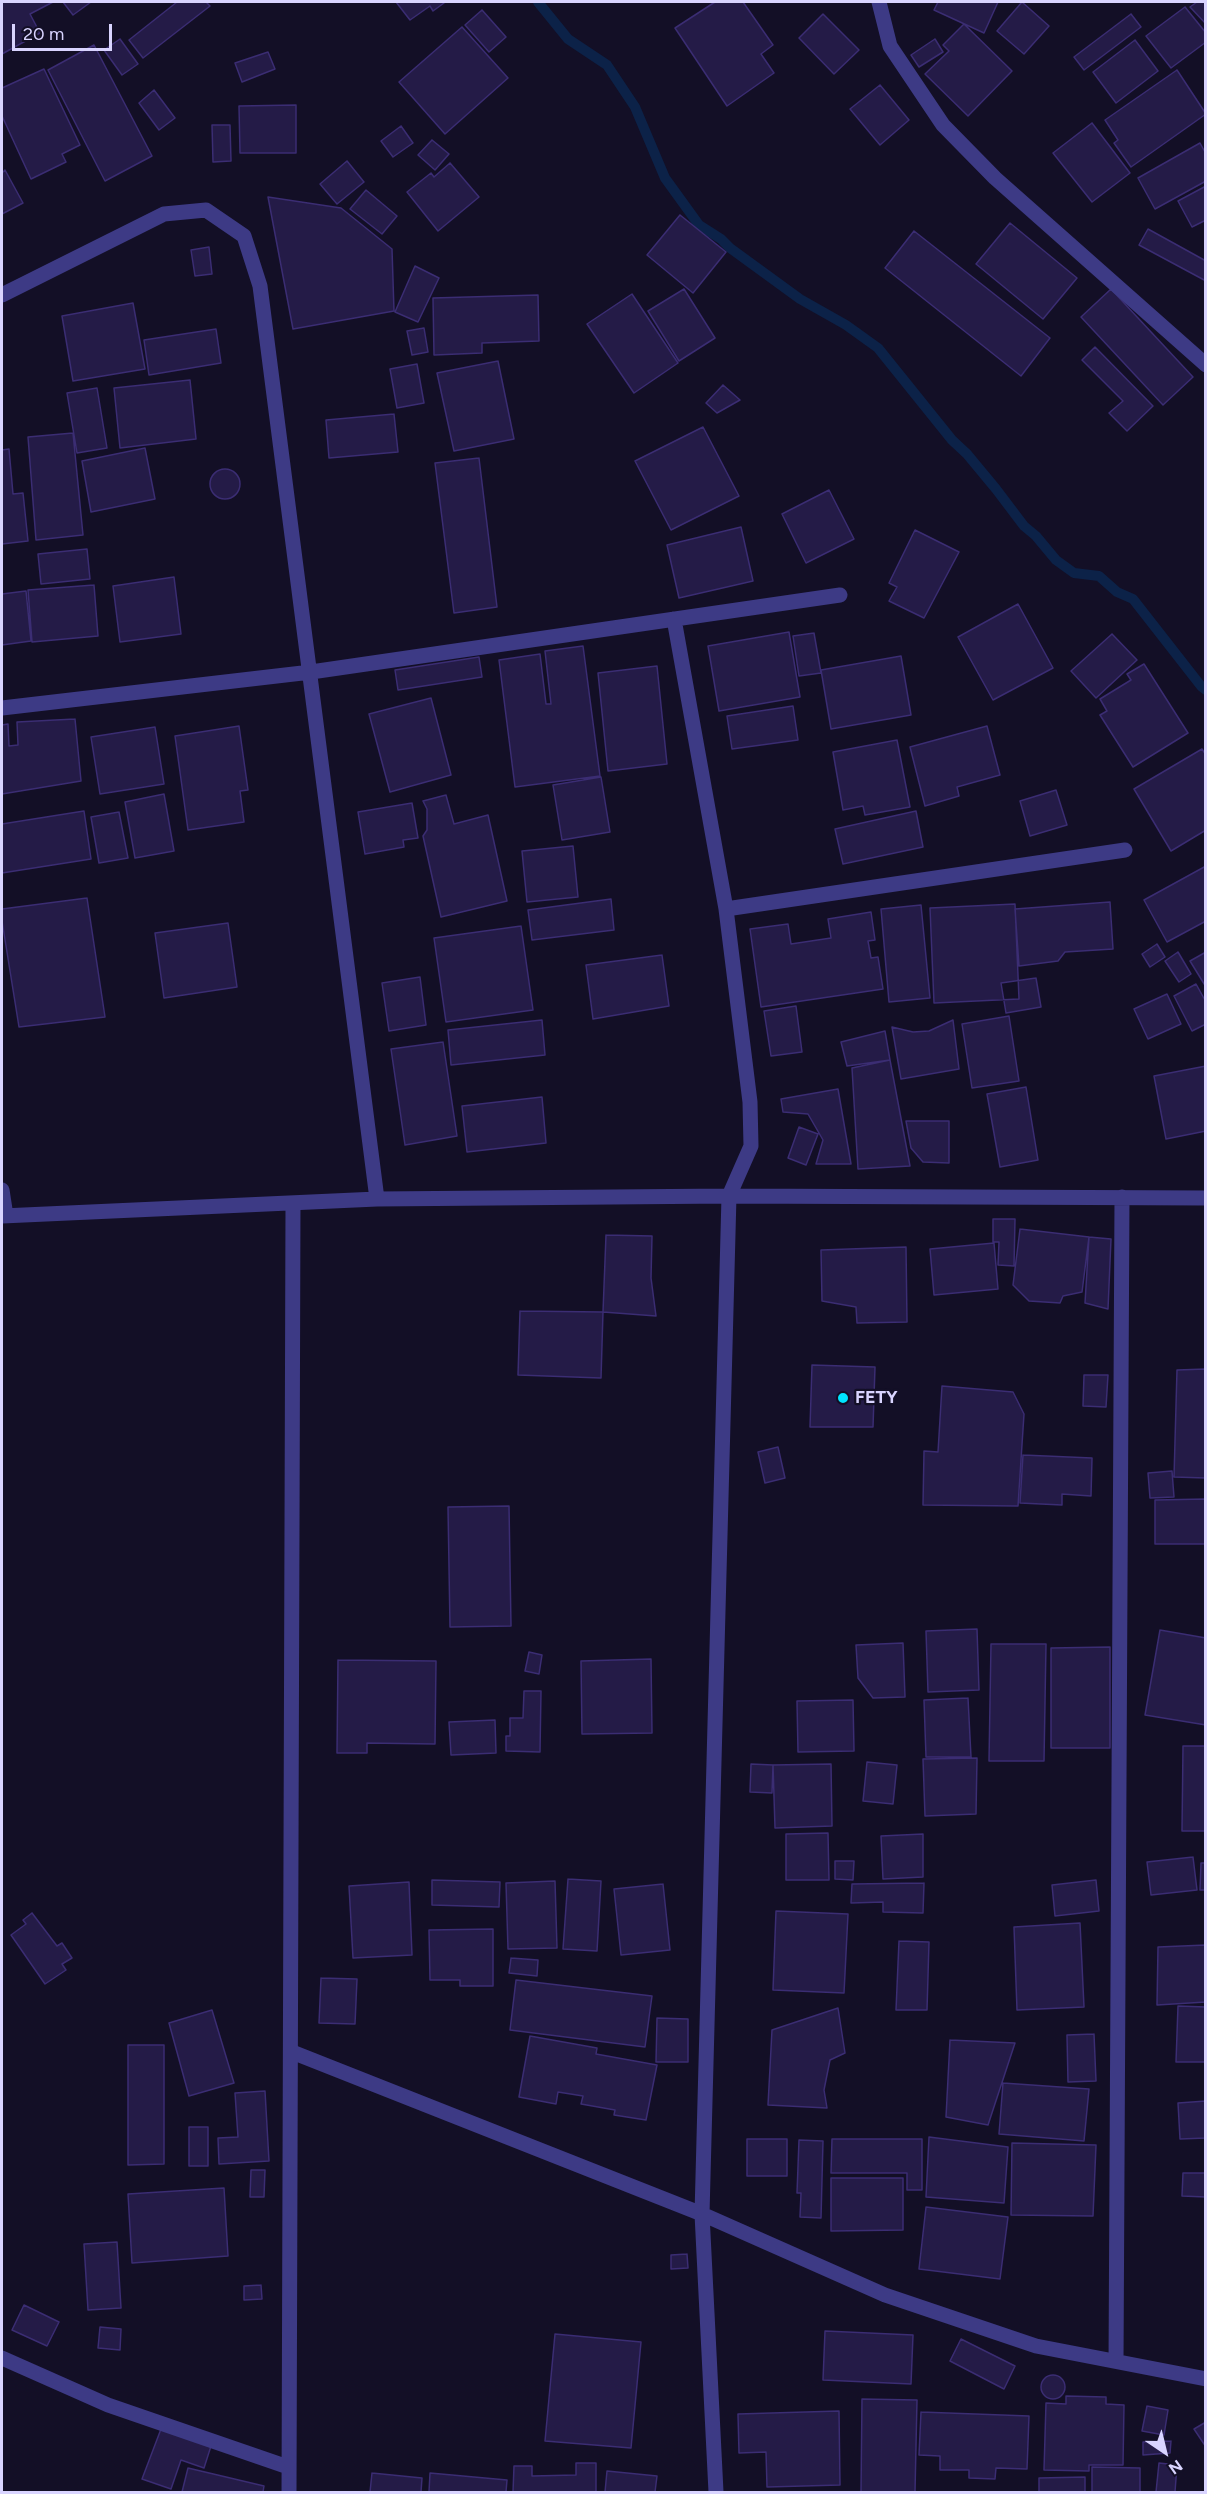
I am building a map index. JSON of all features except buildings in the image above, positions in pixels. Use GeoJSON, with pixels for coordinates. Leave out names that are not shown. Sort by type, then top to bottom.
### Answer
{"type":"FeatureCollection","features":[{"type":"Feature","properties":{"kind":"street"},"geometry":{"type":"LineString","coordinates":[[879,2],[890,46],[943,125],[995,178],[1206,365]]}},
{"type":"Feature","properties":{"kind":"street"},"geometry":{"type":"LineString","coordinates":[[2,295],[164,214],[206,210],[244,236],[260,286],[377,1199]]}},
{"type":"Feature","properties":{"kind":"street"},"geometry":{"type":"LineString","coordinates":[[2,708],[311,672],[840,595]]}},
{"type":"Feature","properties":{"kind":"street"},"geometry":{"type":"LineString","coordinates":[[674,619],[726,909],[750,1102],[751,1146],[729,1196],[702,2214],[717,2493]]}},
{"type":"Feature","properties":{"kind":"street"},"geometry":{"type":"LineString","coordinates":[[726,909],[1125,850]]}},
{"type":"Feature","properties":{"kind":"street"},"geometry":{"type":"LineString","coordinates":[[2,1190],[4,1216],[377,1199],[729,1196],[1206,1198]]}},
{"type":"Feature","properties":{"kind":"street"},"geometry":{"type":"LineString","coordinates":[[1116,2361],[1122,1197]]}},
{"type":"Feature","properties":{"kind":"street"},"geometry":{"type":"LineString","coordinates":[[288,2493],[292,2052],[293,1203]]}},
{"type":"Feature","properties":{"kind":"street"},"geometry":{"type":"LineString","coordinates":[[292,2052],[702,2214],[885,2295],[1036,2346],[1206,2379]]}},
{"type":"Feature","properties":{"kind":"street"},"geometry":{"type":"LineString","coordinates":[[2,2358],[108,2405],[288,2467]]}},
{"type":"Feature","properties":{"kind":"waterway"},"geometry":{"type":"LineString","coordinates":[[538,2],[568,39],[607,65],[635,107],[665,178],[699,225],[800,299],[846,325],[878,348],[952,440],[967,454],[996,489],[1024,526],[1036,536],[1056,560],[1074,573],[1099,576],[1117,592],[1133,599],[1206,690]]}},
{"type":"Feature","properties":{"kind":"place","name":"FETY"},"geometry":{"type":"Point","coordinates":[843,1398]}}]}
